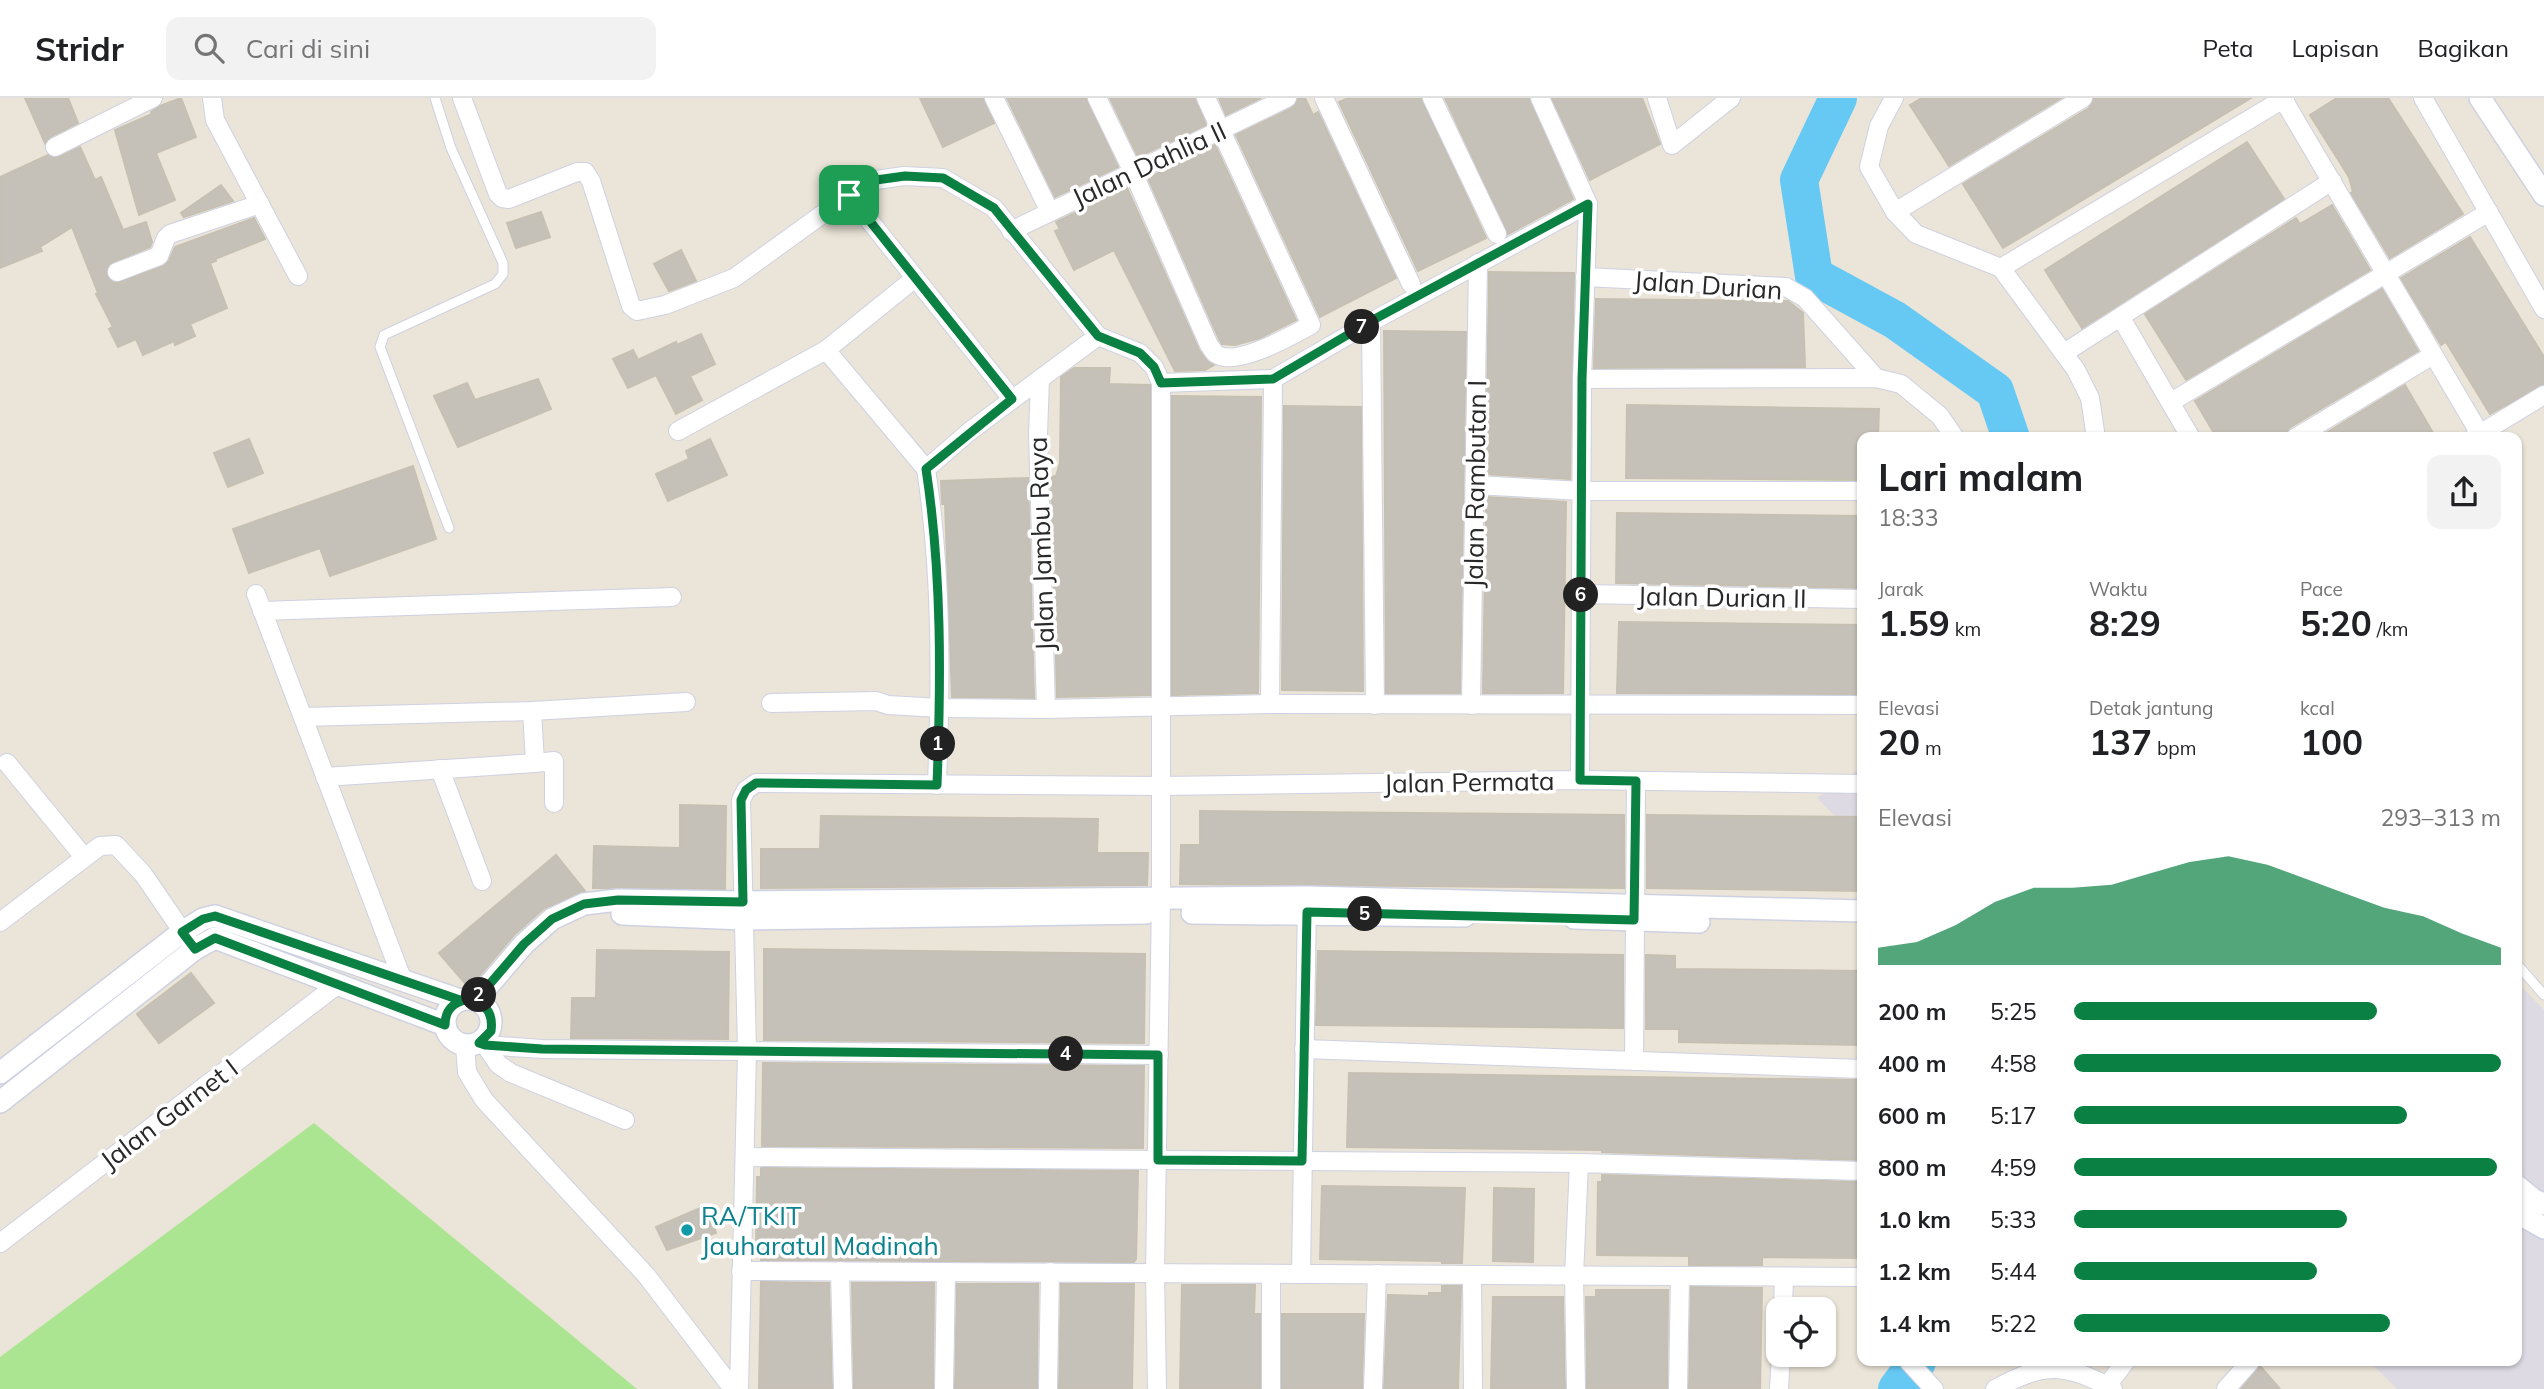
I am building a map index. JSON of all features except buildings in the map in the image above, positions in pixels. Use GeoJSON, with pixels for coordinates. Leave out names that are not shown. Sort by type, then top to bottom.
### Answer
{"type":"FeatureCollection","features":[{"type":"Feature","properties":{"kind":"street"},"geometry":{"type":"LineString","coordinates":[[55,147],[153,98]]}},
{"type":"Feature","properties":{"kind":"street"},"geometry":{"type":"LineString","coordinates":[[212,98],[215,120],[298,275]]}},
{"type":"Feature","properties":{"kind":"street"},"geometry":{"type":"LineString","coordinates":[[462,98],[498,194],[502,198],[509,199],[577,172],[585,172],[591,181],[631,306],[637,311],[666,304],[734,278],[849,195],[876,180],[905,176],[943,178],[994,208],[1098,336],[1140,353],[1154,367],[1161,383],[1161,906],[1155,1273],[1157,1389]]}},
{"type":"Feature","properties":{"kind":"street"},"geometry":{"type":"LineString","coordinates":[[994,98],[1050,212]]}},
{"type":"Feature","properties":{"kind":"street"},"geometry":{"type":"LineString","coordinates":[[1097,98],[1133,172],[1209,345],[1215,354],[1236,358],[1276,343],[1311,325],[1206,98]]}},
{"type":"Feature","properties":{"kind":"street","name":"Jalan Dahlia II"},"geometry":{"type":"LineString","coordinates":[[1011,231],[1287,98]]}},
{"type":"Feature","properties":{"kind":"street"},"geometry":{"type":"LineString","coordinates":[[1324,98],[1411,284]]}},
{"type":"Feature","properties":{"kind":"street"},"geometry":{"type":"LineString","coordinates":[[1432,98],[1497,234]]}},
{"type":"Feature","properties":{"kind":"street"},"geometry":{"type":"LineString","coordinates":[[1540,98],[1588,204],[1582,379],[1580,780]]}},
{"type":"Feature","properties":{"kind":"street"},"geometry":{"type":"LineString","coordinates":[[1659,100],[1672,145],[1731,98]]}},
{"type":"Feature","properties":{"kind":"street"},"geometry":{"type":"LineString","coordinates":[[1894,98],[1879,126],[1869,167],[1895,212],[1916,234],[2001,268],[2064,353],[2090,398],[2095,432]]}},
{"type":"Feature","properties":{"kind":"street"},"geometry":{"type":"LineString","coordinates":[[1895,212],[2083,98]]}},
{"type":"Feature","properties":{"kind":"street"},"geometry":{"type":"LineString","coordinates":[[2423,98],[2544,309]]}},
{"type":"Feature","properties":{"kind":"street"},"geometry":{"type":"LineString","coordinates":[[2480,98],[2544,195]]}},
{"type":"Feature","properties":{"kind":"street"},"geometry":{"type":"LineString","coordinates":[[2001,268],[2284,99],[2475,432]]}},
{"type":"Feature","properties":{"kind":"street"},"geometry":{"type":"LineString","coordinates":[[2064,353],[2332,181]]}},
{"type":"Feature","properties":{"kind":"street","name":"Jalan Jambu Raya"},"geometry":{"type":"LineString","coordinates":[[849,195],[1012,399]]}},
{"type":"Feature","properties":{"kind":"street"},"geometry":{"type":"LineString","coordinates":[[117,272],[159,256],[170,234],[260,204]]}},
{"type":"Feature","properties":{"kind":"street"},"geometry":{"type":"LineString","coordinates":[[1161,383],[1273,379],[1371,321],[1588,204]]}},
{"type":"Feature","properties":{"kind":"street"},"geometry":{"type":"LineString","coordinates":[[2171,402],[2488,212]]}},
{"type":"Feature","properties":{"kind":"street","name":"Jalan Rambutan I"},"geometry":{"type":"LineString","coordinates":[[1471,705],[1478,263]]}},
{"type":"Feature","properties":{"kind":"street","name":"Jalan Durian"},"geometry":{"type":"LineString","coordinates":[[1585,276],[1786,287],[1805,298],[1877,378]]}},
{"type":"Feature","properties":{"kind":"street"},"geometry":{"type":"LineString","coordinates":[[678,431],[826,350],[914,279]]}},
{"type":"Feature","properties":{"kind":"street"},"geometry":{"type":"LineString","coordinates":[[2121,317],[2188,432]]}},
{"type":"Feature","properties":{"kind":"street"},"geometry":{"type":"LineString","coordinates":[[1371,321],[1375,705]]}},
{"type":"Feature","properties":{"kind":"street"},"geometry":{"type":"LineString","coordinates":[[926,469],[1012,399],[1098,336]]}},
{"type":"Feature","properties":{"kind":"street"},"geometry":{"type":"LineString","coordinates":[[826,350],[926,469],[933,516],[940,708],[937,785]]}},
{"type":"Feature","properties":{"kind":"street"},"geometry":{"type":"LineString","coordinates":[[2305,432],[2433,355]]}},
{"type":"Feature","properties":{"kind":"street"},"geometry":{"type":"LineString","coordinates":[[1582,379],[1877,378],[1901,384],[1940,416],[1951,432]]}},
{"type":"Feature","properties":{"kind":"street","name":"Jalan Jambu Raya"},"geometry":{"type":"LineString","coordinates":[[1040,379],[1038,434],[1046,709]]}},
{"type":"Feature","properties":{"kind":"street"},"geometry":{"type":"LineString","coordinates":[[1270,704],[1273,379]]}},
{"type":"Feature","properties":{"kind":"street"},"geometry":{"type":"LineString","coordinates":[[2484,432],[2544,395]]}},
{"type":"Feature","properties":{"kind":"street"},"geometry":{"type":"LineString","coordinates":[[1475,485],[1582,491],[1857,491]]}},
{"type":"Feature","properties":{"kind":"street"},"geometry":{"type":"LineString","coordinates":[[256,593],[403,982]]}},
{"type":"Feature","properties":{"kind":"street","name":"Jalan Durian II"},"geometry":{"type":"LineString","coordinates":[[1581,594],[1857,599]]}},
{"type":"Feature","properties":{"kind":"street"},"geometry":{"type":"LineString","coordinates":[[262,611],[672,597]]}},
{"type":"Feature","properties":{"kind":"street"},"geometry":{"type":"LineString","coordinates":[[771,703],[876,701],[888,705],[940,708],[1046,709],[1270,704],[1857,705]]}},
{"type":"Feature","properties":{"kind":"street"},"geometry":{"type":"LineString","coordinates":[[303,717],[532,711],[686,702]]}},
{"type":"Feature","properties":{"kind":"street"},"geometry":{"type":"LineString","coordinates":[[532,711],[535,764]]}},
{"type":"Feature","properties":{"kind":"street"},"geometry":{"type":"LineString","coordinates":[[325,777],[554,761],[554,803]]}},
{"type":"Feature","properties":{"kind":"street"},"geometry":{"type":"LineString","coordinates":[[7,763],[84,857]]}},
{"type":"Feature","properties":{"kind":"street"},"geometry":{"type":"LineString","coordinates":[[440,769],[482,881]]}},
{"type":"Feature","properties":{"kind":"street","name":"Jalan Permata"},"geometry":{"type":"LineString","coordinates":[[736,1389],[747,1050],[741,800],[746,790],[756,783],[1161,786],[1580,780],[1857,784]]}},
{"type":"Feature","properties":{"kind":"street"},"geometry":{"type":"LineString","coordinates":[[1634,1061],[1636,781]]}},
{"type":"Feature","properties":{"kind":"street"},"geometry":{"type":"LineString","coordinates":[[0,922],[100,846],[116,845],[143,874],[189,941]]}},
{"type":"Feature","properties":{"kind":"street"},"geometry":{"type":"LineString","coordinates":[[1301,1274],[1307,905]]}},
{"type":"Feature","properties":{"kind":"street"},"geometry":{"type":"LineString","coordinates":[[445,1025],[449,1010],[474,1002],[558,931],[587,917],[618,914],[1307,905],[1634,913],[1857,925]]}},
{"type":"Feature","properties":{"kind":"street"},"geometry":{"type":"LineString","coordinates":[[1634,913],[1857,911]]}},
{"type":"Feature","properties":{"kind":"street"},"geometry":{"type":"LineString","coordinates":[[0,1102],[189,941],[203,919],[215,916],[403,982],[474,1002],[491,1014],[491,1031],[476,1044],[467,1072],[484,1100],[646,1275],[736,1389]]}},
{"type":"Feature","properties":{"kind":"street"},"geometry":{"type":"LineString","coordinates":[[0,1073],[189,941],[215,938],[445,1025],[452,1038],[476,1044],[542,1049],[1158,1055]]}},
{"type":"Feature","properties":{"kind":"street","name":"Jalan Garnet I"},"geometry":{"type":"LineString","coordinates":[[0,1243],[337,985]]}},
{"type":"Feature","properties":{"kind":"street"},"geometry":{"type":"LineString","coordinates":[[476,1044],[511,1073],[625,1120]]}},
{"type":"Feature","properties":{"kind":"street"},"geometry":{"type":"LineString","coordinates":[[1304,1049],[1857,1069]]}},
{"type":"Feature","properties":{"kind":"street"},"geometry":{"type":"LineString","coordinates":[[20,1057],[34,1075]]}},
{"type":"Feature","properties":{"kind":"street"},"geometry":{"type":"LineString","coordinates":[[744,1157],[1579,1163],[1857,1171]]}},
{"type":"Feature","properties":{"kind":"street"},"geometry":{"type":"LineString","coordinates":[[1576,1389],[1574,1276],[1579,1163]]}},
{"type":"Feature","properties":{"kind":"street"},"geometry":{"type":"LineString","coordinates":[[2522,1190],[2544,1204]]}},
{"type":"Feature","properties":{"kind":"street"},"geometry":{"type":"LineString","coordinates":[[2522,1215],[2544,1227]]}},
{"type":"Feature","properties":{"kind":"street"},"geometry":{"type":"LineString","coordinates":[[741,1271],[1857,1277]]}},
{"type":"Feature","properties":{"kind":"street"},"geometry":{"type":"LineString","coordinates":[[840,1271],[842,1389]]}},
{"type":"Feature","properties":{"kind":"street"},"geometry":{"type":"LineString","coordinates":[[944,1389],[946,1272]]}},
{"type":"Feature","properties":{"kind":"street"},"geometry":{"type":"LineString","coordinates":[[1048,1389],[1050,1272]]}},
{"type":"Feature","properties":{"kind":"street"},"geometry":{"type":"LineString","coordinates":[[1271,1274],[1271,1389]]}},
{"type":"Feature","properties":{"kind":"street"},"geometry":{"type":"LineString","coordinates":[[1373,1389],[1377,1275]]}},
{"type":"Feature","properties":{"kind":"street"},"geometry":{"type":"LineString","coordinates":[[1472,1275],[1473,1389]]}},
{"type":"Feature","properties":{"kind":"street"},"geometry":{"type":"LineString","coordinates":[[1678,1389],[1680,1276]]}},
{"type":"Feature","properties":{"kind":"street"},"geometry":{"type":"LineString","coordinates":[[1783,1297],[1784,1277]]}},
{"type":"Feature","properties":{"kind":"street"},"geometry":{"type":"LineString","coordinates":[[1913,1366],[1934,1389]]}},
{"type":"Feature","properties":{"kind":"street"},"geometry":{"type":"LineString","coordinates":[[1995,1389],[2040,1369],[2055,1368],[2080,1373],[2110,1387],[2122,1366]]}},
{"type":"Feature","properties":{"kind":"street"},"geometry":{"type":"LineString","coordinates":[[2227,1389],[2247,1366]]}},
{"type":"Feature","properties":{"kind":"street"},"geometry":{"type":"LineString","coordinates":[[1779,1389],[1780,1367]]}},
{"type":"Feature","properties":{"kind":"lane"},"geometry":{"type":"LineString","coordinates":[[435,98],[451,148],[503,263],[503,274],[495,284],[384,335],[380,347],[449,528]]}},
{"type":"Feature","properties":{"kind":"lane"},"geometry":{"type":"LineString","coordinates":[[2522,970],[2544,995]]}},
{"type":"Feature","properties":{"kind":"shaded area"},"geometry":{"type":"Polygon","coordinates":[[[1857,770],[1857,838],[1817,798],[1857,770]]]}},
{"type":"Feature","properties":{"kind":"shaded area"},"geometry":{"type":"Polygon","coordinates":[[[2522,987],[2544,1010],[2544,1389],[2397,1389],[2374,1366],[2522,1366],[2522,987]]]}},
{"type":"Feature","properties":{"kind":"green space"},"geometry":{"type":"Polygon","coordinates":[[[314,1123],[637,1389],[0,1389],[0,1357],[314,1123]]]}},
{"type":"Feature","properties":{"kind":"waterway"},"geometry":{"type":"LineString","coordinates":[[1838,98],[1799,180],[1814,276],[1895,320],[1995,391],[2009,432]]}},
{"type":"Feature","properties":{"kind":"waterway"},"geometry":{"type":"LineString","coordinates":[[1897,1389],[1914,1366]]}},
{"type":"Feature","properties":{"kind":"place","name":"RA/TKIT Jauharatul Madinah"},"geometry":{"type":"Point","coordinates":[687,1230]}},
{"type":"Feature","properties":{"kind":"route"},"geometry":{"type":"LineString","coordinates":[[849,195],[876,180],[905,176],[943,178],[978,197],[994,208],[1098,336],[1140,353],[1154,367],[1161,383],[1273,379],[1371,321],[1588,204],[1582,379],[1580,780],[1636,781],[1634,920],[1307,912],[1302,1161],[1158,1160],[1158,1055],[542,1049],[485,1045],[479,1043],[491,1031],[491,1014],[487,1007],[476,1000],[468,999],[460,1000],[403,982],[215,916],[203,919],[182,932],[195,949],[215,938],[445,1025],[445,1017],[453,1004],[460,1000],[476,1000],[524,944],[552,919],[584,904],[618,900],[743,902],[741,800],[746,790],[756,783],[937,785],[940,708],[936,588],[933,516],[926,469],[1012,399],[849,195]]}}]}
